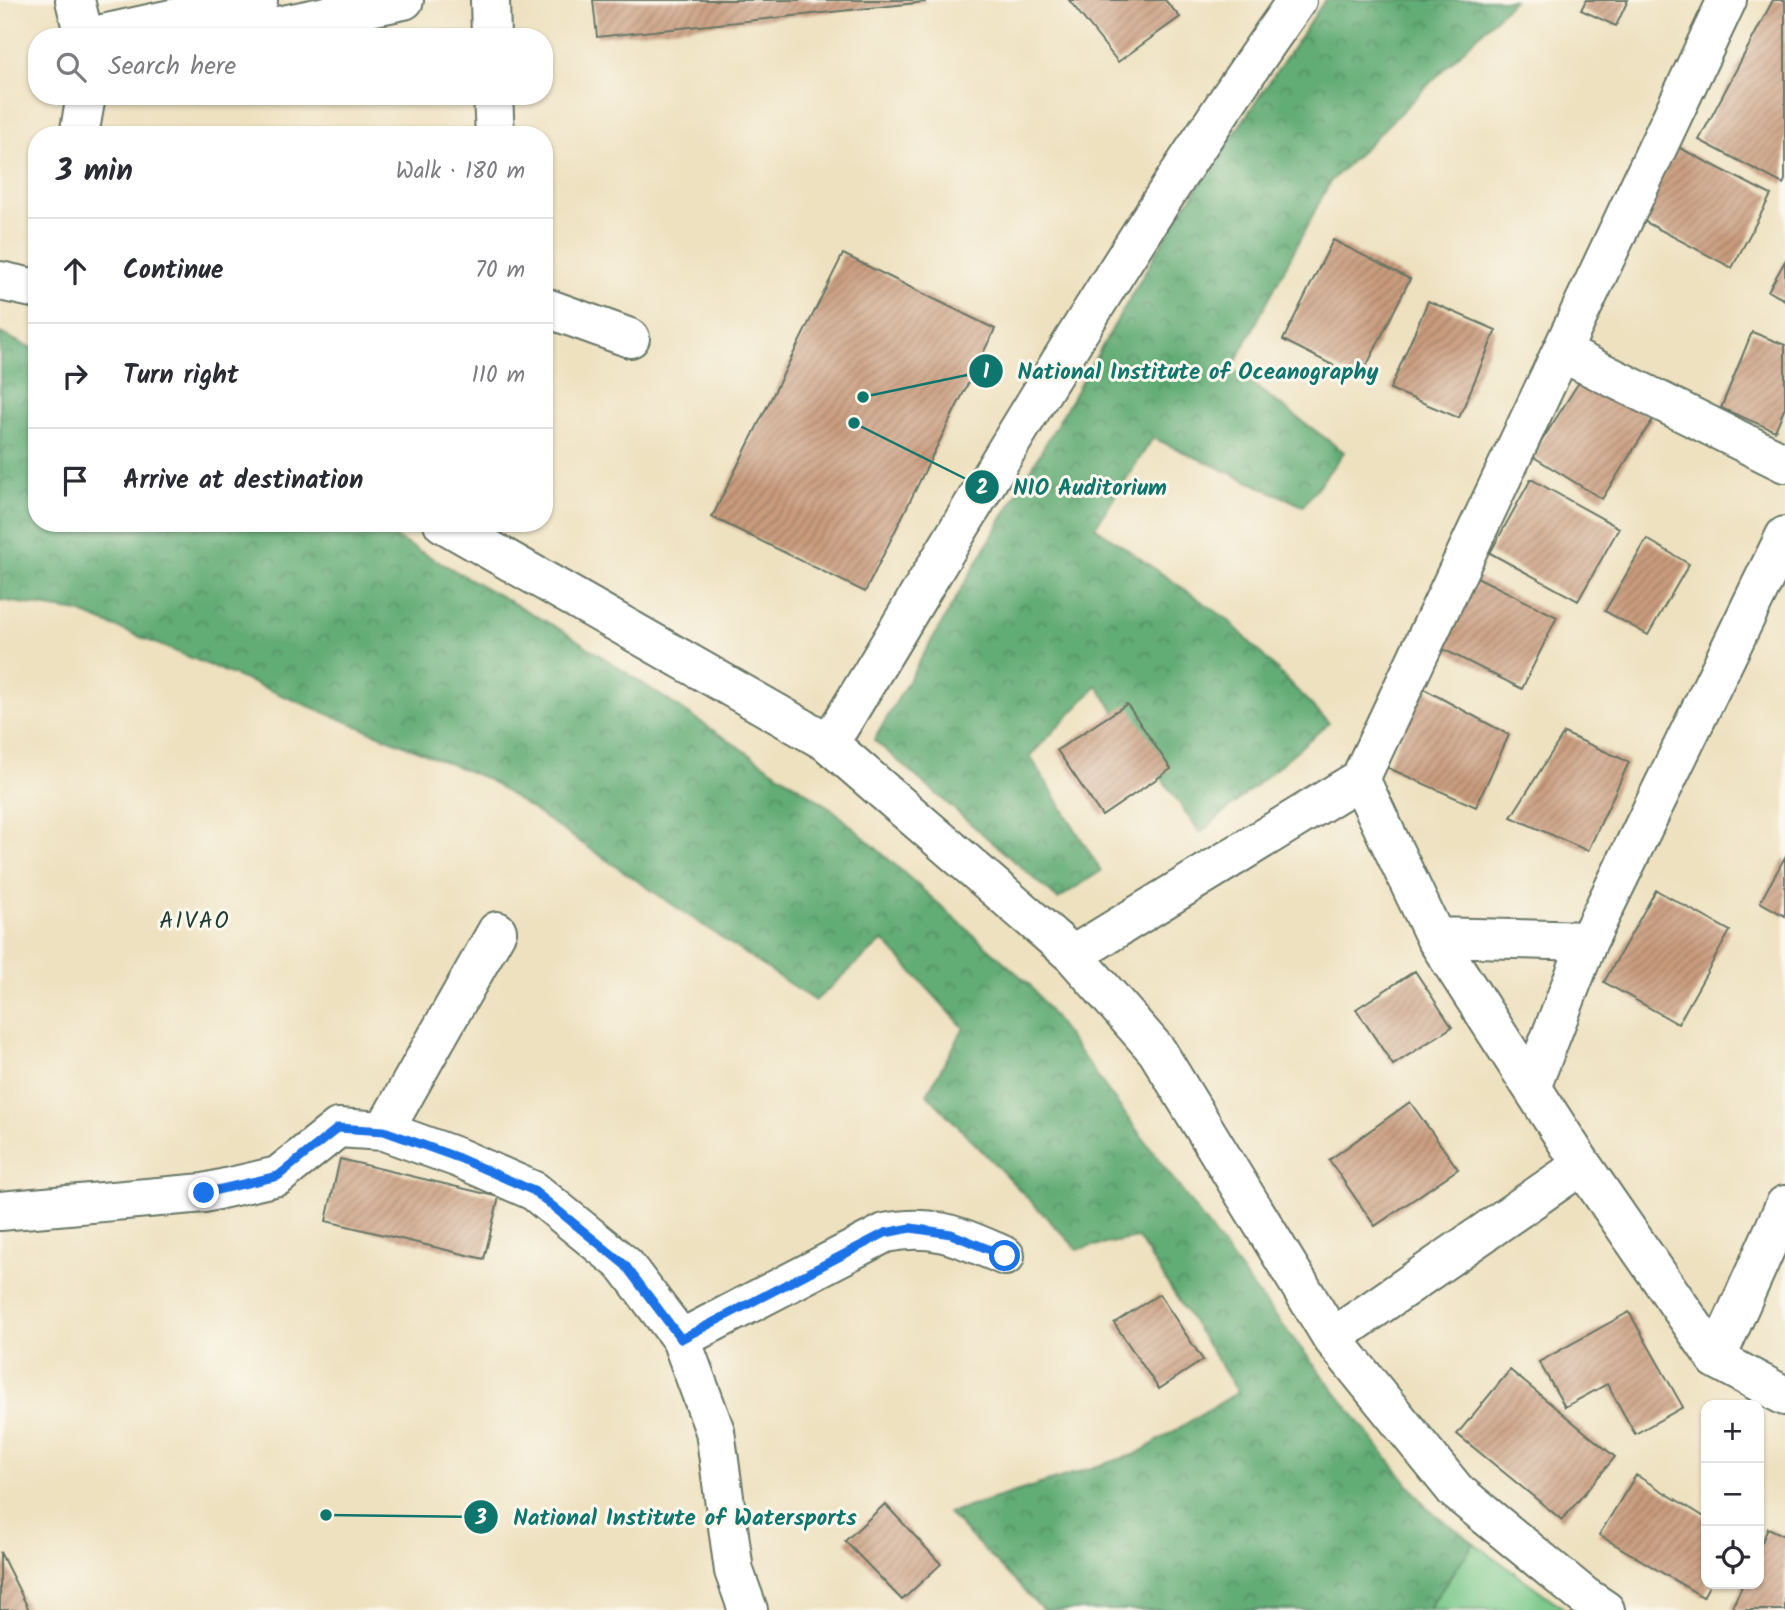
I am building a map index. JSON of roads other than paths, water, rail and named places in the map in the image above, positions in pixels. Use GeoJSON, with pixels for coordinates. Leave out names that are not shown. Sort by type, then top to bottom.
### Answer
{"type":"FeatureCollection","features":[{"type":"Feature","properties":{"kind":"street"},"geometry":{"type":"LineString","coordinates":[[75,0],[83,28]]}},
{"type":"Feature","properties":{"kind":"street"},"geometry":{"type":"LineString","coordinates":[[128,28],[258,0]]}},
{"type":"Feature","properties":{"kind":"street"},"geometry":{"type":"LineString","coordinates":[[269,28],[404,0]]}},
{"type":"Feature","properties":{"kind":"street"},"geometry":{"type":"LineString","coordinates":[[490,0],[491,28]]}},
{"type":"Feature","properties":{"kind":"street"},"geometry":{"type":"LineString","coordinates":[[827,742],[840,726],[1069,349],[1178,177],[1297,0]]}},
{"type":"Feature","properties":{"kind":"street"},"geometry":{"type":"LineString","coordinates":[[1073,956],[1360,779],[1727,0]]}},
{"type":"Feature","properties":{"kind":"street"},"geometry":{"type":"LineString","coordinates":[[81,126],[84,105]]}},
{"type":"Feature","properties":{"kind":"street"},"geometry":{"type":"LineString","coordinates":[[494,105],[495,126]]}},
{"type":"Feature","properties":{"kind":"street"},"geometry":{"type":"LineString","coordinates":[[0,283],[28,288]]}},
{"type":"Feature","properties":{"kind":"street"},"geometry":{"type":"LineString","coordinates":[[553,310],[630,338]]}},
{"type":"Feature","properties":{"kind":"street"},"geometry":{"type":"LineString","coordinates":[[1561,352],[1785,463]]}},
{"type":"Feature","properties":{"kind":"street"},"geometry":{"type":"LineString","coordinates":[[459,532],[827,742],[1073,956],[1157,1051],[1332,1338],[1456,1491],[1584,1596],[1605,1610]]}},
{"type":"Feature","properties":{"kind":"street"},"geometry":{"type":"LineString","coordinates":[[1532,1085],[1588,942],[1785,536]]}},
{"type":"Feature","properties":{"kind":"street"},"geometry":{"type":"LineString","coordinates":[[1360,779],[1435,937],[1581,1165],[1716,1359],[1785,1396]]}},
{"type":"Feature","properties":{"kind":"street"},"geometry":{"type":"LineString","coordinates":[[384,1131],[497,931]]}},
{"type":"Feature","properties":{"kind":"street"},"geometry":{"type":"LineString","coordinates":[[1435,937],[1588,942]]}},
{"type":"Feature","properties":{"kind":"street"},"geometry":{"type":"LineString","coordinates":[[0,1211],[204,1193],[278,1176],[338,1128],[384,1131],[459,1158],[534,1191],[625,1265],[681,1339],[715,1431],[734,1571],[748,1610]]}},
{"type":"Feature","properties":{"kind":"street"},"geometry":{"type":"LineString","coordinates":[[1332,1338],[1581,1165]]}},
{"type":"Feature","properties":{"kind":"street"},"geometry":{"type":"LineString","coordinates":[[1716,1359],[1785,1205]]}},
{"type":"Feature","properties":{"kind":"street"},"geometry":{"type":"LineString","coordinates":[[681,1339],[885,1233],[911,1228],[951,1234],[1005,1256]]}},
{"type":"Feature","properties":{"kind":"place","name":"National Institute of Oceanography"},"geometry":{"type":"Point","coordinates":[863,397]}},
{"type":"Feature","properties":{"kind":"place","name":"NIO Auditorium"},"geometry":{"type":"Point","coordinates":[854,423]}},
{"type":"Feature","properties":{"kind":"place","name":"National Institute of Watersports"},"geometry":{"type":"Point","coordinates":[326,1515]}},
{"type":"Feature","properties":{"kind":"district","name":"AIVAO"},"geometry":{"type":"Point","coordinates":[195,922]}}]}
